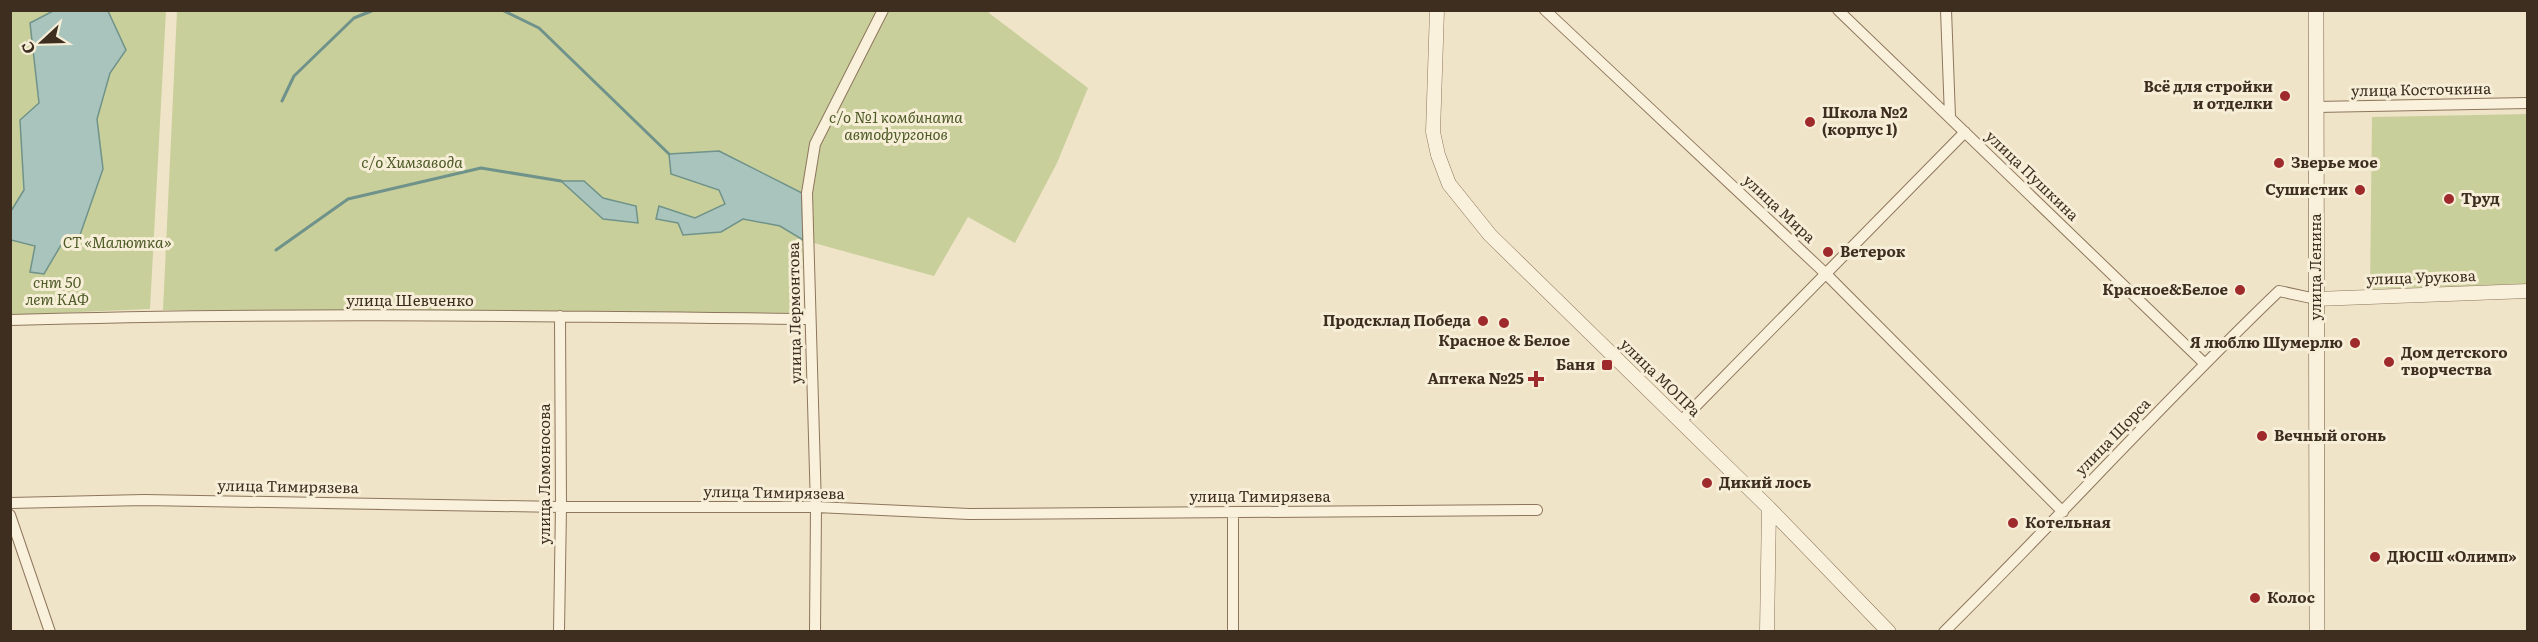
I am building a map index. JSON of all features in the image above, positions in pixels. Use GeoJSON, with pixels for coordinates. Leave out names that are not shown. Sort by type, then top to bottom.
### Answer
{"type":"FeatureCollection","features":[{"type":"Feature","properties":{"kind":"main road","name":"улица Ленина"},"geometry":{"type":"LineString","coordinates":[[2316,10],[2317,632]]}},
{"type":"Feature","properties":{"kind":"street","name":"улица Лермонтова"},"geometry":{"type":"LineString","coordinates":[[815,632],[816,507],[807,193],[815,144],[883,10]]}},
{"type":"Feature","properties":{"kind":"street","name":"улица МОПРа"},"geometry":{"type":"LineString","coordinates":[[1437,10],[1433,132],[1438,155],[1449,184],[1490,235],[1769,508],[1889,632]]}},
{"type":"Feature","properties":{"kind":"street","name":"улица Мира"},"geometry":{"type":"LineString","coordinates":[[1545,10],[1825,273],[2063,512]]}},
{"type":"Feature","properties":{"kind":"street","name":"улица Пушкина"},"geometry":{"type":"LineString","coordinates":[[1838,10],[2204,363]]}},
{"type":"Feature","properties":{"kind":"street"},"geometry":{"type":"LineString","coordinates":[[1946,10],[1950,117]]}},
{"type":"Feature","properties":{"kind":"street","name":"улица Косточкина"},"geometry":{"type":"LineString","coordinates":[[2316,107],[2528,103]]}},
{"type":"Feature","properties":{"kind":"street"},"geometry":{"type":"LineString","coordinates":[[1680,421],[1965,132]]}},
{"type":"Feature","properties":{"kind":"street","name":"улица Щорса"},"geometry":{"type":"LineString","coordinates":[[1944,632],[2063,512],[2204,363],[2279,291],[2316,299]]}},
{"type":"Feature","properties":{"kind":"street","name":"улица Урукова"},"geometry":{"type":"LineString","coordinates":[[2316,299],[2528,291]]}},
{"type":"Feature","properties":{"kind":"street","name":"улица Шевченко"},"geometry":{"type":"LineString","coordinates":[[10,320],[158,315],[810,319]]}},
{"type":"Feature","properties":{"kind":"street","name":"улица Ломоносова"},"geometry":{"type":"LineString","coordinates":[[558,632],[561,507],[560,316]]}},
{"type":"Feature","properties":{"kind":"street","name":"улица Тимирязева"},"geometry":{"type":"LineString","coordinates":[[10,503],[144,500],[561,507],[816,507],[969,514],[1537,510]]}},
{"type":"Feature","properties":{"kind":"street"},"geometry":{"type":"LineString","coordinates":[[1767,632],[1769,508]]}},
{"type":"Feature","properties":{"kind":"street"},"geometry":{"type":"LineString","coordinates":[[1233,512],[1233,632]]}},
{"type":"Feature","properties":{"kind":"street"},"geometry":{"type":"LineString","coordinates":[[10,515],[50,632]]}},
{"type":"Feature","properties":{"kind":"green space"},"geometry":{"type":"Polygon","coordinates":[[[11,11],[53,11],[30,23],[39,104],[20,120],[24,190],[11,211],[11,11]]]}},
{"type":"Feature","properties":{"kind":"green space","name":"СТ «Малютка»"},"geometry":{"type":"Polygon","coordinates":[[[108,11],[166,11],[150,309],[11,315],[10,240],[46,245],[80,235],[103,170],[97,119],[110,73],[126,50],[108,11]]]}},
{"type":"Feature","properties":{"kind":"green space","name":"с/о Химзавода"},"geometry":{"type":"Polygon","coordinates":[[[177,11],[990,11],[989,13],[1088,88],[1057,163],[1015,243],[968,217],[934,276],[803,240],[800,313],[163,310],[177,11]],[[669,154],[672,174],[719,190],[725,204],[678,223],[683,235],[721,232],[743,219],[780,226],[803,239],[802,193],[669,154]]]}},
{"type":"Feature","properties":{"kind":"green space","name":"Труд"},"geometry":{"type":"Polygon","coordinates":[[[2527,114],[2527,284],[2370,289],[2372,117],[2527,114]]]}},
{"type":"Feature","properties":{"kind":"water"},"geometry":{"type":"Polygon","coordinates":[[[53,11],[108,11],[126,50],[110,73],[97,119],[103,169],[80,235],[61,245],[44,274],[30,272],[35,246],[11,240],[11,211],[24,190],[20,120],[39,103],[30,23],[53,11]]]}},
{"type":"Feature","properties":{"kind":"water"},"geometry":{"type":"Polygon","coordinates":[[[719,151],[802,193],[803,240],[780,226],[743,219],[721,232],[683,235],[678,223],[656,219],[659,206],[695,218],[725,204],[719,190],[671,174],[669,154],[719,151]]]}},
{"type":"Feature","properties":{"kind":"water"},"geometry":{"type":"Polygon","coordinates":[[[561,181],[584,181],[603,198],[636,206],[638,223],[603,219],[561,181]]]}},
{"type":"Feature","properties":{"kind":"waterway"},"geometry":{"type":"LineString","coordinates":[[282,101],[294,76],[354,18],[374,10]]}},
{"type":"Feature","properties":{"kind":"waterway"},"geometry":{"type":"LineString","coordinates":[[502,10],[539,28],[669,154]]}},
{"type":"Feature","properties":{"kind":"waterway"},"geometry":{"type":"LineString","coordinates":[[276,250],[348,199],[481,168],[561,181]]}},
{"type":"Feature","properties":{"kind":"place","name":"Всё для стройки и отделки"},"geometry":{"type":"Point","coordinates":[2285,96]}},
{"type":"Feature","properties":{"kind":"place","name":"Школа №2 (корпус 1)"},"geometry":{"type":"Point","coordinates":[1810,122]}},
{"type":"Feature","properties":{"kind":"place","name":"Зверье мое"},"geometry":{"type":"Point","coordinates":[2279,163]}},
{"type":"Feature","properties":{"kind":"place","name":"Сушистик"},"geometry":{"type":"Point","coordinates":[2360,190]}},
{"type":"Feature","properties":{"kind":"place","name":"Труд"},"geometry":{"type":"Point","coordinates":[2449,199]}},
{"type":"Feature","properties":{"kind":"place","name":"Ветерок"},"geometry":{"type":"Point","coordinates":[1828,252]}},
{"type":"Feature","properties":{"kind":"place","name":"Красное&Белое"},"geometry":{"type":"Point","coordinates":[2240,290]}},
{"type":"Feature","properties":{"kind":"place","name":"Продсклад Победа"},"geometry":{"type":"Point","coordinates":[1483,321]}},
{"type":"Feature","properties":{"kind":"place","name":"Красное & Белое"},"geometry":{"type":"Point","coordinates":[1504,323]}},
{"type":"Feature","properties":{"kind":"place","name":"Я люблю Шумерлю"},"geometry":{"type":"Point","coordinates":[2355,343]}},
{"type":"Feature","properties":{"kind":"place","name":"Дом детского творчества"},"geometry":{"type":"Point","coordinates":[2389,362]}},
{"type":"Feature","properties":{"kind":"place","name":"Баня"},"geometry":{"type":"Point","coordinates":[1607,365]}},
{"type":"Feature","properties":{"kind":"place","name":"Аптека №25"},"geometry":{"type":"Point","coordinates":[1536,379]}},
{"type":"Feature","properties":{"kind":"place","name":"Вечный огонь"},"geometry":{"type":"Point","coordinates":[2262,436]}},
{"type":"Feature","properties":{"kind":"place","name":"Дикий лось"},"geometry":{"type":"Point","coordinates":[1707,483]}},
{"type":"Feature","properties":{"kind":"place","name":"Котельная"},"geometry":{"type":"Point","coordinates":[2013,523]}},
{"type":"Feature","properties":{"kind":"place","name":"ДЮСШ «Олимп»"},"geometry":{"type":"Point","coordinates":[2375,557]}},
{"type":"Feature","properties":{"kind":"place","name":"Колос"},"geometry":{"type":"Point","coordinates":[2255,598]}},
{"type":"Feature","properties":{"kind":"park label","name":"с/о №1 комбината автофургонов"},"geometry":{"type":"Point","coordinates":[896,126]}},
{"type":"Feature","properties":{"kind":"park label","name":"снт 50 лет КАФ"},"geometry":{"type":"Point","coordinates":[57,292]}}]}
